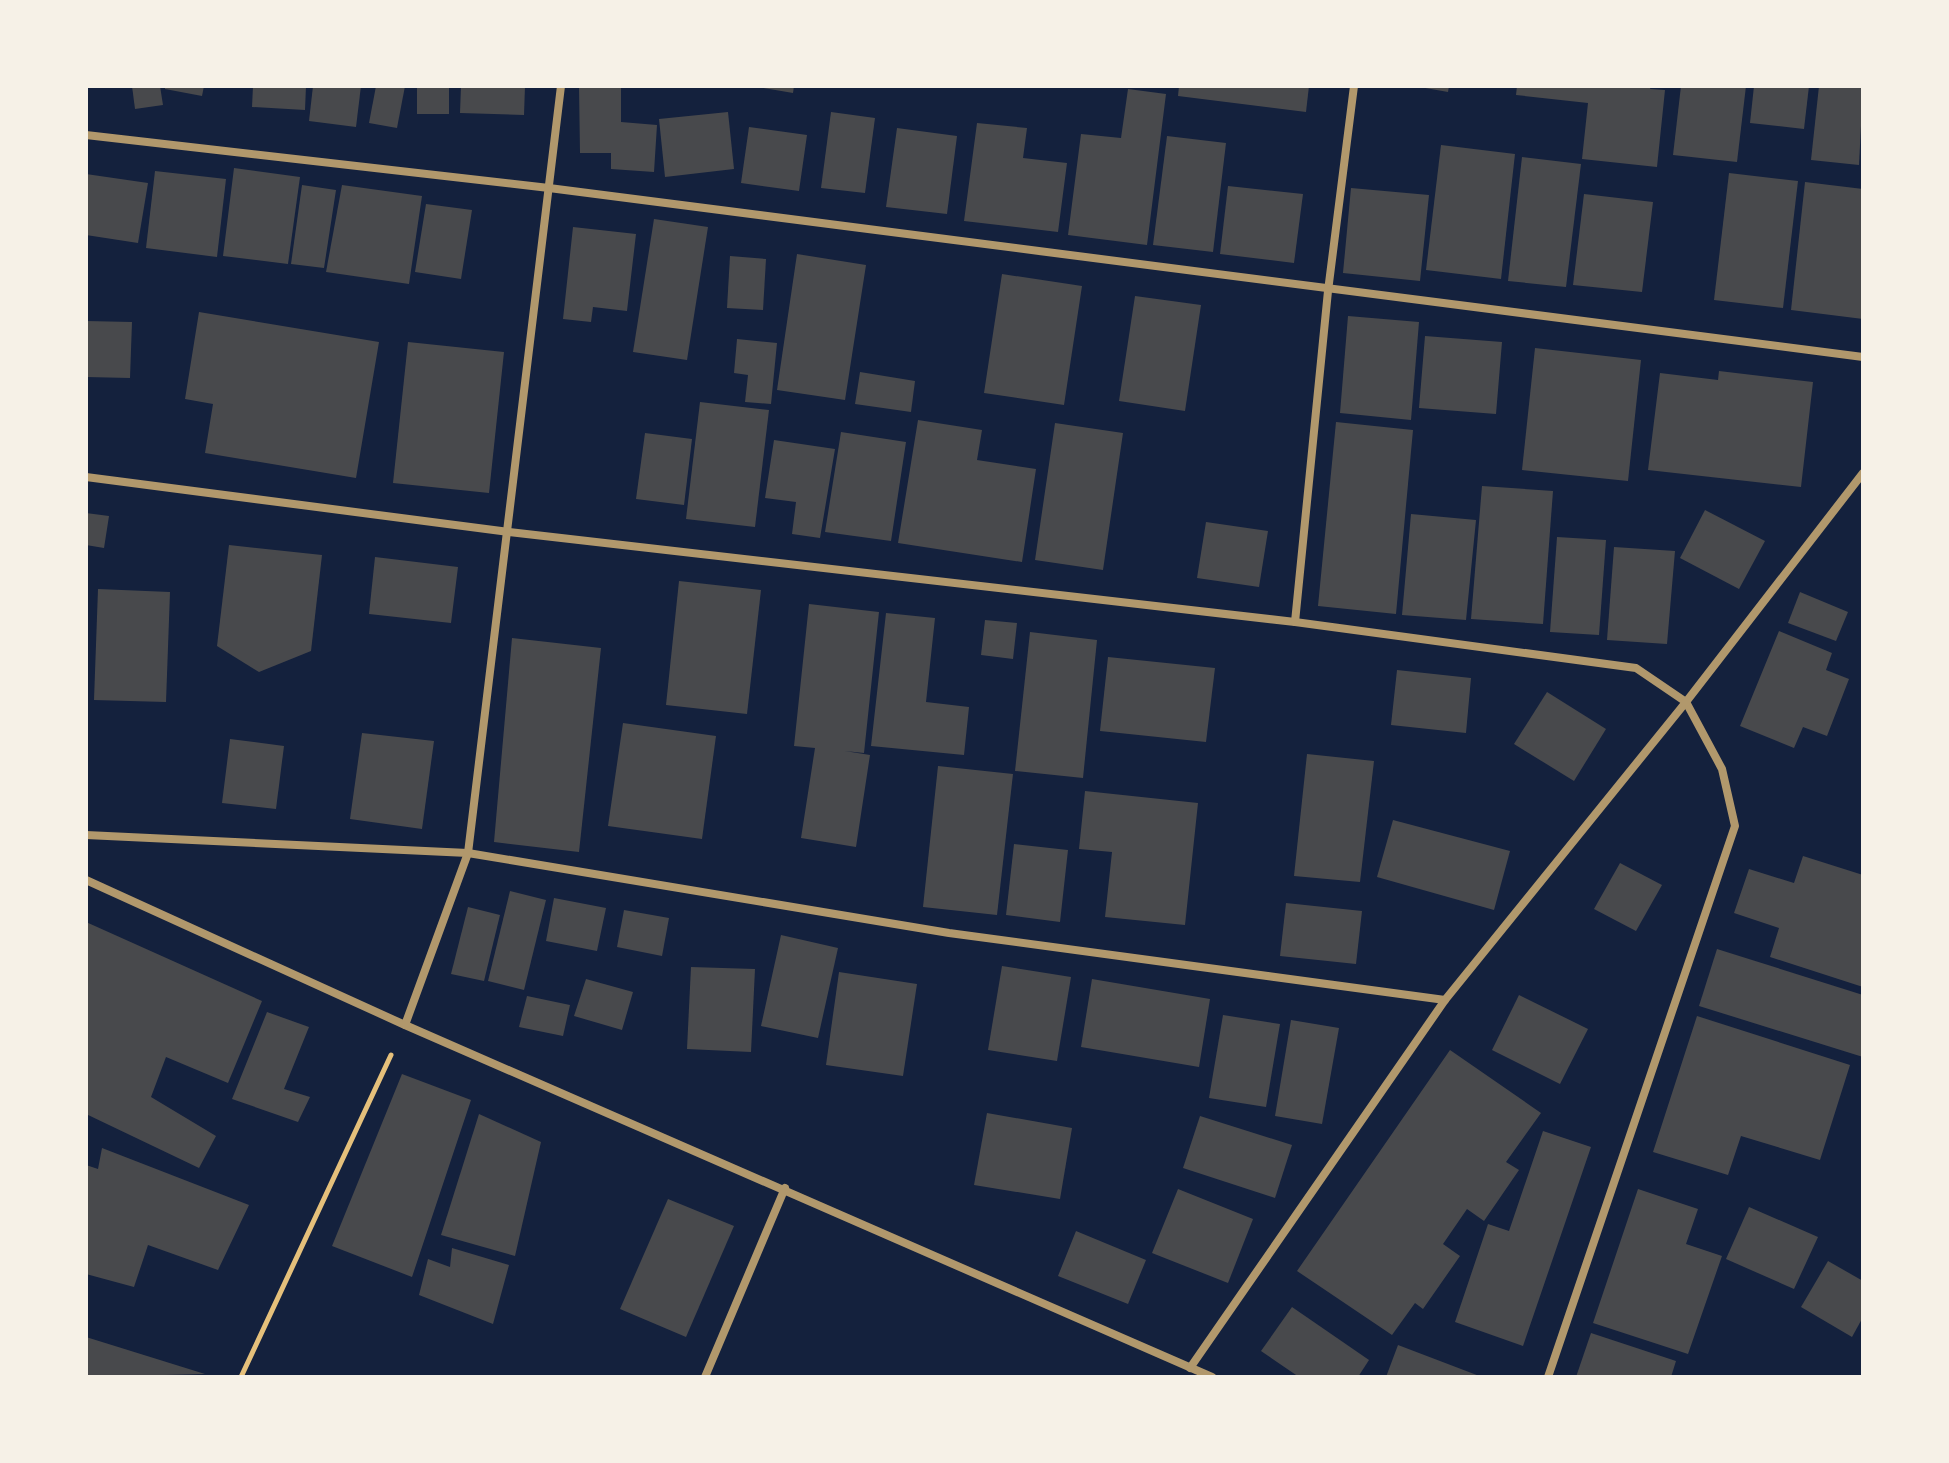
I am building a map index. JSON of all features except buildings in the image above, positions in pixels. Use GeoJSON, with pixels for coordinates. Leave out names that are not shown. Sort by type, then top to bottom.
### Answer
{"type":"FeatureCollection","features":[{"type":"Feature","properties":{"kind":"street"},"geometry":{"type":"LineString","coordinates":[[405,1025],[468,853],[561,86]]}},
{"type":"Feature","properties":{"kind":"street"},"geometry":{"type":"LineString","coordinates":[[1295,622],[1328,291],[1354,86]]}},
{"type":"Feature","properties":{"kind":"street"},"geometry":{"type":"LineString","coordinates":[[86,135],[549,188],[1328,291],[1863,357]]}},
{"type":"Feature","properties":{"kind":"street"},"geometry":{"type":"LineString","coordinates":[[1190,1368],[1445,1000],[1686,702],[1863,473]]}},
{"type":"Feature","properties":{"kind":"street"},"geometry":{"type":"LineString","coordinates":[[86,477],[509,532],[1295,622],[1636,668],[1686,702],[1722,769],[1735,826],[1548,1377]]}},
{"type":"Feature","properties":{"kind":"street"},"geometry":{"type":"LineString","coordinates":[[86,835],[468,853],[949,933],[1445,1000]]}},
{"type":"Feature","properties":{"kind":"street"},"geometry":{"type":"LineString","coordinates":[[86,880],[405,1025],[785,1188],[1212,1377]]}},
{"type":"Feature","properties":{"kind":"street"},"geometry":{"type":"LineString","coordinates":[[705,1377],[785,1188]]}},
{"type":"Feature","properties":{"kind":"path"},"geometry":{"type":"LineString","coordinates":[[241,1377],[405,1025]]}}]}
